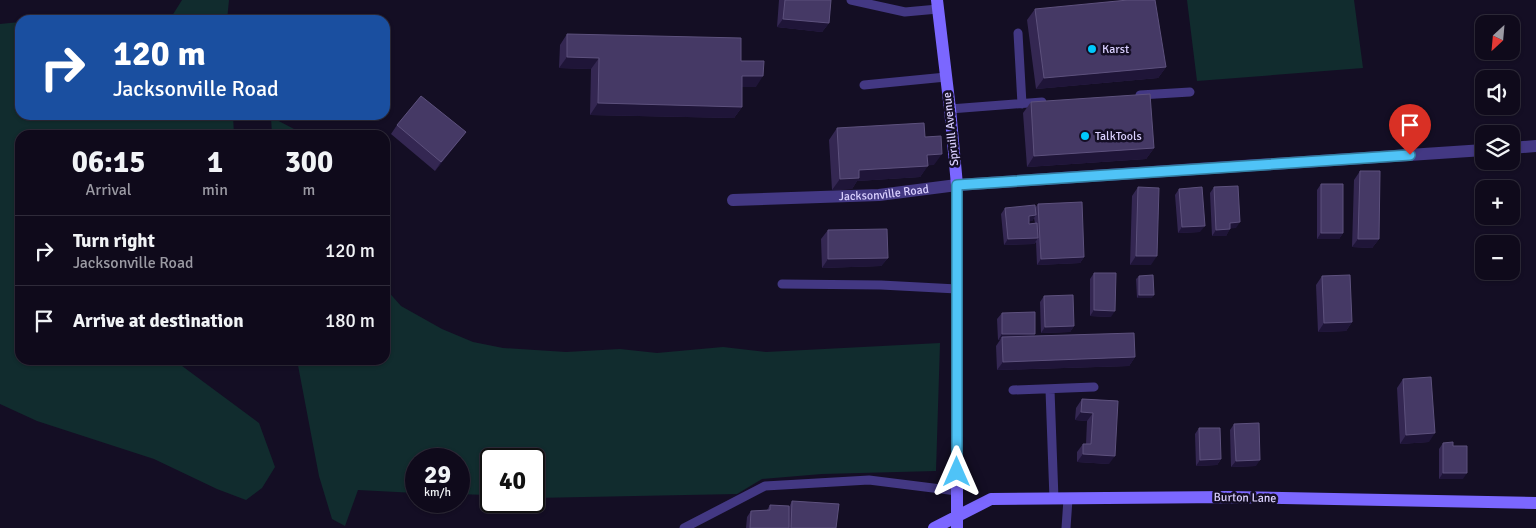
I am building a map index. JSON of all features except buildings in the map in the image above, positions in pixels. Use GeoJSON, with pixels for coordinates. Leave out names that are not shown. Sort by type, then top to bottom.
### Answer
{"type":"FeatureCollection","features":[{"type":"Feature","properties":{"kind":"street","name":"Spruill Avenue"},"geometry":{"type":"LineString","coordinates":[[937,4],[957,185],[957,522]]}},
{"type":"Feature","properties":{"kind":"street"},"geometry":{"type":"LineString","coordinates":[[1520,147],[1536,146]]}},
{"type":"Feature","properties":{"kind":"street","name":"Jacksonville Road"},"geometry":{"type":"LineString","coordinates":[[733,200],[879,195],[957,185],[1475,151]]}},
{"type":"Feature","properties":{"kind":"street","name":"Burton Lane"},"geometry":{"type":"LineString","coordinates":[[934,528],[957,522],[991,500],[1228,497],[1536,503]]}},
{"type":"Feature","properties":{"kind":"lane"},"geometry":{"type":"LineString","coordinates":[[851,0],[905,12],[937,4]]}},
{"type":"Feature","properties":{"kind":"lane"},"geometry":{"type":"LineString","coordinates":[[1018,33],[1022,104]]}},
{"type":"Feature","properties":{"kind":"lane"},"geometry":{"type":"LineString","coordinates":[[864,84],[946,77]]}},
{"type":"Feature","properties":{"kind":"lane"},"geometry":{"type":"LineString","coordinates":[[1126,96],[1190,92]]}},
{"type":"Feature","properties":{"kind":"lane"},"geometry":{"type":"LineString","coordinates":[[950,109],[1050,102]]}},
{"type":"Feature","properties":{"kind":"lane"},"geometry":{"type":"LineString","coordinates":[[782,284],[881,285],[957,289]]}},
{"type":"Feature","properties":{"kind":"lane"},"geometry":{"type":"LineString","coordinates":[[1013,390],[1094,387]]}},
{"type":"Feature","properties":{"kind":"lane"},"geometry":{"type":"LineString","coordinates":[[1050,390],[1054,499]]}},
{"type":"Feature","properties":{"kind":"lane"},"geometry":{"type":"LineString","coordinates":[[684,528],[765,486],[869,480],[957,491]]}},
{"type":"Feature","properties":{"kind":"lane"},"geometry":{"type":"LineString","coordinates":[[1066,528],[1068,499]]}},
{"type":"Feature","properties":{"kind":"green space"},"geometry":{"type":"Polygon","coordinates":[[[182,0],[229,0],[228,15],[173,15],[182,0]]]}},
{"type":"Feature","properties":{"kind":"green space"},"geometry":{"type":"Polygon","coordinates":[[[1187,0],[1354,0],[1363,68],[1197,81],[1187,0]]]}},
{"type":"Feature","properties":{"kind":"green space"},"geometry":{"type":"Polygon","coordinates":[[[15,22],[15,120],[233,120],[234,130],[15,130],[15,365],[181,365],[259,423],[275,467],[262,488],[246,500],[217,489],[154,459],[37,421],[0,404],[0,24],[15,22]]]}},
{"type":"Feature","properties":{"kind":"green space"},"geometry":{"type":"Polygon","coordinates":[[[271,120],[277,120],[295,130],[272,130],[271,120]]]}},
{"type":"Feature","properties":{"kind":"green space"},"geometry":{"type":"Polygon","coordinates":[[[390,294],[401,306],[442,329],[473,342],[503,348],[566,352],[620,349],[657,353],[723,347],[766,352],[940,343],[936,471],[822,474],[762,479],[737,494],[545,498],[545,448],[480,448],[480,495],[470,494],[470,448],[405,448],[405,492],[358,490],[345,526],[332,519],[319,476],[298,365],[390,365],[390,294]]]}},
{"type":"Feature","properties":{"kind":"place","name":"Karst"},"geometry":{"type":"Point","coordinates":[1092,49]}},
{"type":"Feature","properties":{"kind":"place","name":"TalkTools"},"geometry":{"type":"Point","coordinates":[1085,136]}},
{"type":"Feature","properties":{"kind":"route"},"geometry":{"type":"LineString","coordinates":[[957,472],[957,185],[1410,155]]}}]}
